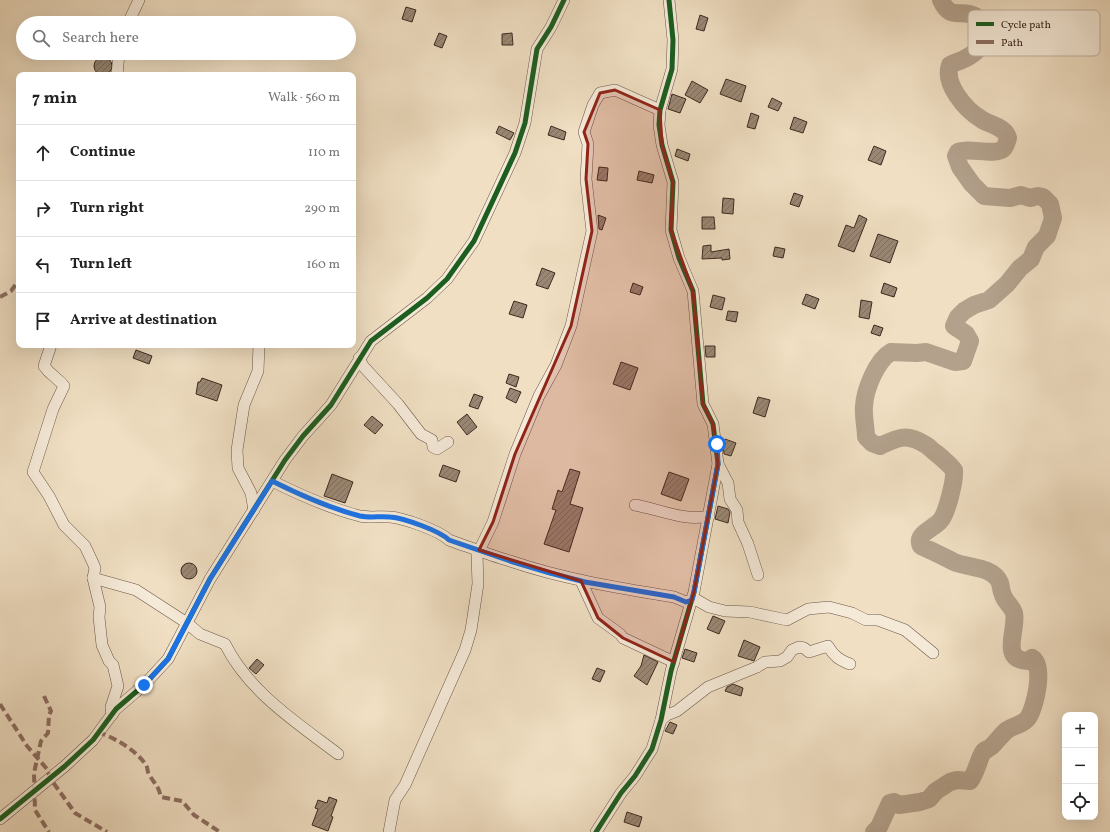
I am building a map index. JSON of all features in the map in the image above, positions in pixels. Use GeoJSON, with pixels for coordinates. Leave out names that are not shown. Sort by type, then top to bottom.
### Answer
{"type":"FeatureCollection","features":[{"type":"Feature","properties":{"kind":"street"},"geometry":{"type":"LineString","coordinates":[[130,16],[139,0]]}},
{"type":"Feature","properties":{"kind":"street"},"geometry":{"type":"LineString","coordinates":[[0,819],[65,766],[92,740],[112,715],[144,685],[168,659],[210,579],[272,481],[303,436],[331,405],[371,341],[427,298],[447,279],[474,241],[515,153],[522,131],[537,49],[551,27],[564,0]]}},
{"type":"Feature","properties":{"kind":"street"},"geometry":{"type":"LineString","coordinates":[[596,832],[621,792],[635,776],[652,748],[661,720],[674,662],[692,600],[718,464],[713,424],[703,404],[693,291],[679,258],[672,230],[673,182],[662,145],[658,125],[660,110],[672,69],[673,40],[669,0]]}},
{"type":"Feature","properties":{"kind":"street"},"geometry":{"type":"LineString","coordinates":[[118,72],[119,60]]}},
{"type":"Feature","properties":{"kind":"street"},"geometry":{"type":"LineString","coordinates":[[389,832],[392,825],[394,800],[405,785],[465,650],[471,630],[478,584],[477,565],[479,550],[493,522],[515,454],[539,396],[556,365],[570,326],[592,231],[586,179],[588,144],[584,132],[593,105],[600,93],[615,90],[660,110]]}},
{"type":"Feature","properties":{"kind":"street"},"geometry":{"type":"LineString","coordinates":[[50,348],[44,366],[51,376],[58,379],[64,386],[53,409],[32,472],[50,496],[64,525],[84,546],[95,568],[93,578],[100,607],[102,645],[109,661],[113,665],[118,686],[111,707],[112,715]]}},
{"type":"Feature","properties":{"kind":"street"},"geometry":{"type":"LineString","coordinates":[[254,510],[252,493],[238,468],[237,450],[244,405],[258,371],[259,348]]}},
{"type":"Feature","properties":{"kind":"street"},"geometry":{"type":"LineString","coordinates":[[359,358],[363,366],[398,404],[421,434],[432,440],[433,447],[437,449],[448,442]]}},
{"type":"Feature","properties":{"kind":"street"},"geometry":{"type":"LineString","coordinates":[[718,464],[728,483],[730,499],[737,510],[738,522],[748,544],[758,575]]}},
{"type":"Feature","properties":{"kind":"street"},"geometry":{"type":"LineString","coordinates":[[272,481],[292,491],[345,512],[363,517],[402,519],[443,534],[449,540],[510,561],[581,581],[674,597],[682,601],[695,599],[709,607],[725,611],[750,612],[787,620],[808,609],[829,608],[852,613],[866,620],[878,620],[905,630],[933,653]]}},
{"type":"Feature","properties":{"kind":"street"},"geometry":{"type":"LineString","coordinates":[[635,506],[689,517],[701,518],[708,516]]}},
{"type":"Feature","properties":{"kind":"street"},"geometry":{"type":"LineString","coordinates":[[93,578],[136,590],[200,634],[225,644],[233,661],[251,683],[283,712],[338,754]]}},
{"type":"Feature","properties":{"kind":"street"},"geometry":{"type":"LineString","coordinates":[[581,581],[598,618],[620,634],[623,638],[674,662]]}},
{"type":"Feature","properties":{"kind":"street"},"geometry":{"type":"LineString","coordinates":[[661,720],[677,711],[708,687],[765,662],[780,661],[787,657],[792,650],[799,647],[804,648],[809,652],[828,646],[835,656],[850,664]]}},
{"type":"Feature","properties":{"kind":"highlighted area"},"geometry":{"type":"Polygon","coordinates":[[[615,90],[660,110],[662,145],[673,182],[671,230],[693,291],[703,404],[713,424],[718,464],[694,592],[674,662],[623,638],[598,618],[581,581],[479,550],[493,522],[515,454],[571,326],[592,231],[586,179],[588,144],[584,132],[600,93],[615,90]]]}},
{"type":"Feature","properties":{"kind":"building"},"geometry":{"type":"Polygon","coordinates":[[[406,7],[416,10],[412,22],[402,19],[406,7]]]}},
{"type":"Feature","properties":{"kind":"building"},"geometry":{"type":"Polygon","coordinates":[[[700,15],[708,18],[704,31],[696,29],[700,15]]]}},
{"type":"Feature","properties":{"kind":"building"},"geometry":{"type":"Polygon","coordinates":[[[439,33],[447,36],[442,48],[434,45],[439,33]]]}},
{"type":"Feature","properties":{"kind":"building"},"geometry":{"type":"Polygon","coordinates":[[[512,33],[513,45],[502,45],[502,34],[512,33]]]}},
{"type":"Feature","properties":{"kind":"building"},"geometry":{"type":"Polygon","coordinates":[[[97,60],[109,60],[112,66],[109,72],[97,72],[94,66],[97,60]]]}},
{"type":"Feature","properties":{"kind":"building"},"geometry":{"type":"Polygon","coordinates":[[[726,79],[746,86],[741,102],[720,94],[726,79]]]}},
{"type":"Feature","properties":{"kind":"building"},"geometry":{"type":"Polygon","coordinates":[[[692,81],[708,90],[700,103],[685,95],[692,81]]]}},
{"type":"Feature","properties":{"kind":"building"},"geometry":{"type":"Polygon","coordinates":[[[672,94],[686,99],[680,113],[668,109],[672,94]]]}},
{"type":"Feature","properties":{"kind":"building"},"geometry":{"type":"Polygon","coordinates":[[[772,98],[782,103],[778,111],[768,107],[772,98]]]}},
{"type":"Feature","properties":{"kind":"building"},"geometry":{"type":"Polygon","coordinates":[[[751,113],[759,116],[755,129],[747,127],[751,113]]]}},
{"type":"Feature","properties":{"kind":"building"},"geometry":{"type":"Polygon","coordinates":[[[794,117],[807,122],[803,133],[790,129],[794,117]]]}},
{"type":"Feature","properties":{"kind":"building"},"geometry":{"type":"Polygon","coordinates":[[[499,126],[514,133],[510,140],[496,133],[499,126]]]}},
{"type":"Feature","properties":{"kind":"building"},"geometry":{"type":"Polygon","coordinates":[[[551,126],[566,132],[564,140],[548,135],[551,126]]]}},
{"type":"Feature","properties":{"kind":"building"},"geometry":{"type":"Polygon","coordinates":[[[874,146],[886,151],[881,165],[868,160],[874,146]]]}},
{"type":"Feature","properties":{"kind":"building"},"geometry":{"type":"Polygon","coordinates":[[[677,149],[690,154],[688,161],[675,156],[677,149]]]}},
{"type":"Feature","properties":{"kind":"building"},"geometry":{"type":"Polygon","coordinates":[[[599,167],[608,168],[607,181],[597,180],[599,167]]]}},
{"type":"Feature","properties":{"kind":"building"},"geometry":{"type":"Polygon","coordinates":[[[639,171],[654,175],[652,183],[637,180],[639,171]]]}},
{"type":"Feature","properties":{"kind":"building"},"geometry":{"type":"Polygon","coordinates":[[[794,193],[803,196],[799,207],[790,204],[794,193]]]}},
{"type":"Feature","properties":{"kind":"building"},"geometry":{"type":"Polygon","coordinates":[[[723,198],[734,199],[733,214],[722,213],[723,198]]]}},
{"type":"Feature","properties":{"kind":"building"},"geometry":{"type":"Polygon","coordinates":[[[598,215],[606,218],[602,230],[599,229],[598,215]]]}},
{"type":"Feature","properties":{"kind":"building"},"geometry":{"type":"Polygon","coordinates":[[[859,215],[867,219],[854,252],[838,246],[846,225],[854,228],[859,215]]]}},
{"type":"Feature","properties":{"kind":"building"},"geometry":{"type":"Polygon","coordinates":[[[702,217],[714,217],[715,229],[702,229],[702,217]]]}},
{"type":"Feature","properties":{"kind":"building"},"geometry":{"type":"Polygon","coordinates":[[[878,234],[898,241],[890,263],[870,256],[878,234]]]}},
{"type":"Feature","properties":{"kind":"building"},"geometry":{"type":"Polygon","coordinates":[[[711,245],[711,252],[729,249],[730,259],[702,259],[703,246],[711,245]]]}},
{"type":"Feature","properties":{"kind":"building"},"geometry":{"type":"Polygon","coordinates":[[[775,247],[785,249],[783,258],[773,256],[775,247]]]}},
{"type":"Feature","properties":{"kind":"building"},"geometry":{"type":"Polygon","coordinates":[[[542,268],[555,273],[548,289],[536,285],[542,268]]]}},
{"type":"Feature","properties":{"kind":"building"},"geometry":{"type":"Polygon","coordinates":[[[633,283],[643,287],[640,295],[630,292],[633,283]]]}},
{"type":"Feature","properties":{"kind":"building"},"geometry":{"type":"Polygon","coordinates":[[[884,283],[897,288],[894,297],[881,293],[884,283]]]}},
{"type":"Feature","properties":{"kind":"building"},"geometry":{"type":"Polygon","coordinates":[[[806,294],[819,299],[815,309],[802,304],[806,294]]]}},
{"type":"Feature","properties":{"kind":"building"},"geometry":{"type":"Polygon","coordinates":[[[713,295],[725,298],[722,310],[710,307],[713,295]]]}},
{"type":"Feature","properties":{"kind":"building"},"geometry":{"type":"Polygon","coordinates":[[[861,300],[872,302],[869,319],[859,317],[861,300]]]}},
{"type":"Feature","properties":{"kind":"building"},"geometry":{"type":"Polygon","coordinates":[[[514,301],[527,305],[523,318],[509,314],[514,301]]]}},
{"type":"Feature","properties":{"kind":"building"},"geometry":{"type":"Polygon","coordinates":[[[728,311],[738,312],[736,322],[726,320],[728,311]]]}},
{"type":"Feature","properties":{"kind":"building"},"geometry":{"type":"Polygon","coordinates":[[[874,325],[883,328],[880,336],[871,333],[874,325]]]}},
{"type":"Feature","properties":{"kind":"building"},"geometry":{"type":"Polygon","coordinates":[[[705,346],[715,346],[715,357],[706,357],[705,346]]]}},
{"type":"Feature","properties":{"kind":"building"},"geometry":{"type":"Polygon","coordinates":[[[136,350],[152,356],[149,364],[133,358],[136,350]]]}},
{"type":"Feature","properties":{"kind":"building"},"geometry":{"type":"Polygon","coordinates":[[[621,362],[638,368],[630,390],[613,384],[621,362]]]}},
{"type":"Feature","properties":{"kind":"building"},"geometry":{"type":"Polygon","coordinates":[[[509,374],[519,377],[516,387],[506,383],[509,374]]]}},
{"type":"Feature","properties":{"kind":"building"},"geometry":{"type":"Polygon","coordinates":[[[202,378],[222,385],[217,401],[196,394],[198,382],[200,382],[202,378]]]}},
{"type":"Feature","properties":{"kind":"building"},"geometry":{"type":"Polygon","coordinates":[[[510,388],[521,392],[516,403],[506,398],[510,388]]]}},
{"type":"Feature","properties":{"kind":"building"},"geometry":{"type":"Polygon","coordinates":[[[474,394],[483,397],[478,409],[469,406],[474,394]]]}},
{"type":"Feature","properties":{"kind":"building"},"geometry":{"type":"Polygon","coordinates":[[[758,397],[770,400],[765,417],[753,413],[758,397]]]}},
{"type":"Feature","properties":{"kind":"building"},"geometry":{"type":"Polygon","coordinates":[[[467,414],[477,427],[467,435],[457,422],[467,414]]]}},
{"type":"Feature","properties":{"kind":"building"},"geometry":{"type":"Polygon","coordinates":[[[372,416],[383,425],[375,434],[364,425],[372,416]]]}},
{"type":"Feature","properties":{"kind":"building"},"geometry":{"type":"Polygon","coordinates":[[[725,439],[736,443],[731,456],[724,454],[723,445],[725,439]]]}},
{"type":"Feature","properties":{"kind":"building"},"geometry":{"type":"Polygon","coordinates":[[[443,465],[460,471],[456,482],[439,476],[443,465]]]}},
{"type":"Feature","properties":{"kind":"building"},"geometry":{"type":"Polygon","coordinates":[[[570,469],[580,472],[570,504],[583,508],[569,552],[544,544],[556,510],[552,509],[558,490],[562,492],[570,469]]]}},
{"type":"Feature","properties":{"kind":"building"},"geometry":{"type":"Polygon","coordinates":[[[669,472],[689,479],[681,501],[661,494],[669,472]]]}},
{"type":"Feature","properties":{"kind":"building"},"geometry":{"type":"Polygon","coordinates":[[[332,474],[353,482],[345,503],[324,496],[332,474]]]}},
{"type":"Feature","properties":{"kind":"building"},"geometry":{"type":"Polygon","coordinates":[[[718,506],[728,509],[730,512],[728,523],[715,519],[718,506]]]}},
{"type":"Feature","properties":{"kind":"building"},"geometry":{"type":"Polygon","coordinates":[[[189,563],[196,568],[197,571],[192,578],[189,579],[182,574],[181,571],[186,564],[189,563]]]}},
{"type":"Feature","properties":{"kind":"building"},"geometry":{"type":"Polygon","coordinates":[[[713,616],[725,621],[719,634],[707,629],[713,616]]]}},
{"type":"Feature","properties":{"kind":"building"},"geometry":{"type":"Polygon","coordinates":[[[744,640],[760,647],[754,661],[738,656],[744,640]]]}},
{"type":"Feature","properties":{"kind":"building"},"geometry":{"type":"Polygon","coordinates":[[[685,649],[697,653],[694,662],[682,658],[685,649]]]}},
{"type":"Feature","properties":{"kind":"building"},"geometry":{"type":"Polygon","coordinates":[[[644,655],[658,662],[647,685],[634,676],[641,666],[644,655]]]}},
{"type":"Feature","properties":{"kind":"building"},"geometry":{"type":"Polygon","coordinates":[[[257,659],[264,665],[256,674],[249,668],[257,659]]]}},
{"type":"Feature","properties":{"kind":"building"},"geometry":{"type":"Polygon","coordinates":[[[597,668],[605,671],[600,682],[592,679],[597,668]]]}},
{"type":"Feature","properties":{"kind":"building"},"geometry":{"type":"Polygon","coordinates":[[[733,684],[743,688],[741,696],[725,691],[727,687],[733,684]]]}},
{"type":"Feature","properties":{"kind":"building"},"geometry":{"type":"Polygon","coordinates":[[[670,722],[677,725],[673,734],[665,731],[670,722]]]}},
{"type":"Feature","properties":{"kind":"building"},"geometry":{"type":"Polygon","coordinates":[[[329,797],[337,800],[331,816],[333,817],[328,831],[312,825],[318,809],[315,808],[318,800],[327,803],[329,797]]]}},
{"type":"Feature","properties":{"kind":"building"},"geometry":{"type":"Polygon","coordinates":[[[627,812],[642,817],[639,827],[624,822],[627,812]]]}},
{"type":"Feature","properties":{"kind":"waterway"},"geometry":{"type":"LineString","coordinates":[[941,0],[948,11],[952,13],[968,14]]}},
{"type":"Feature","properties":{"kind":"waterway"},"geometry":{"type":"LineString","coordinates":[[874,832],[879,827],[890,803],[894,802],[899,805],[920,802],[929,799],[936,791],[950,782],[957,780],[970,781],[984,751],[992,746],[1007,730],[1024,722],[1028,718],[1031,713],[1038,687],[1038,669],[1036,662],[1032,658],[1028,661],[1019,659],[1014,655],[1012,650],[1015,620],[1014,613],[1004,597],[997,577],[986,570],[954,562],[921,546],[920,538],[943,517],[952,489],[954,470],[929,447],[919,441],[903,438],[893,440],[880,446],[872,443],[866,437],[864,414],[865,399],[872,376],[886,356],[891,352],[926,352],[955,362],[963,361],[970,341],[966,334],[954,326],[958,317],[974,305],[989,300],[1007,284],[1020,268],[1031,259],[1036,247],[1047,236],[1053,218],[1050,204],[1043,197],[1038,196],[1030,198],[1021,195],[1010,198],[984,196],[972,184],[960,167],[956,156],[958,152],[968,150],[988,152],[999,151],[1005,147],[1008,138],[1004,131],[1000,128],[975,115],[957,96],[953,88],[950,80],[950,65],[969,56]]}},
{"type":"Feature","properties":{"kind":"marked path"},"geometry":{"type":"LineString","coordinates":[[0,297],[11,291],[16,284]]}},
{"type":"Feature","properties":{"kind":"marked path"},"geometry":{"type":"LineString","coordinates":[[44,696],[51,711],[49,715],[48,733],[41,741],[34,773],[35,810],[49,832]]}},
{"type":"Feature","properties":{"kind":"marked path"},"geometry":{"type":"LineString","coordinates":[[0,704],[27,746],[47,769],[50,778],[75,813],[107,832]]}},
{"type":"Feature","properties":{"kind":"marked path"},"geometry":{"type":"LineString","coordinates":[[98,732],[125,745],[137,754],[147,766],[149,775],[158,788],[161,797],[182,801],[194,815],[220,832]]}},
{"type":"Feature","properties":{"kind":"cycle path"},"geometry":{"type":"LineString","coordinates":[[0,819],[65,766],[93,740],[116,709],[144,685],[168,659],[210,579],[285,460],[303,436],[331,405],[371,341],[427,298],[447,279],[474,241],[515,153],[525,123],[537,49],[551,27],[564,0]]}},
{"type":"Feature","properties":{"kind":"cycle path"},"geometry":{"type":"LineString","coordinates":[[596,832],[652,749],[661,720],[671,671],[694,592],[718,464],[713,424],[703,404],[693,291],[679,258],[671,230],[673,182],[662,145],[659,125],[660,110],[672,69],[673,40],[669,0]]}},
{"type":"Feature","properties":{"kind":"route"},"geometry":{"type":"LineString","coordinates":[[144,685],[168,659],[210,579],[272,481],[292,491],[345,512],[363,517],[391,517],[402,519],[443,534],[449,540],[550,573],[585,582],[674,597],[686,602],[692,600],[698,572],[718,464],[717,444]]}}]}
